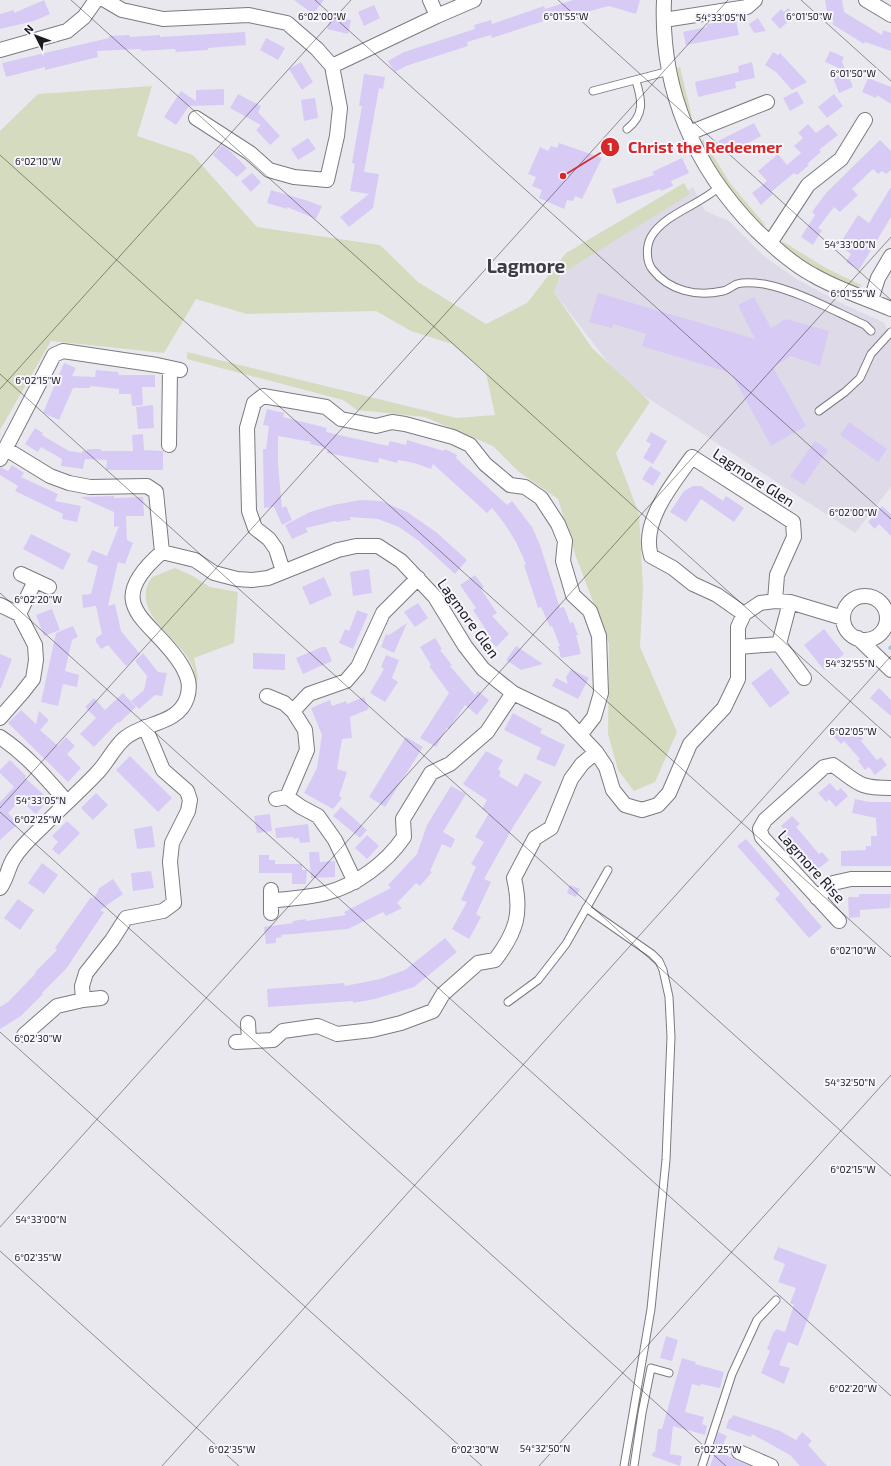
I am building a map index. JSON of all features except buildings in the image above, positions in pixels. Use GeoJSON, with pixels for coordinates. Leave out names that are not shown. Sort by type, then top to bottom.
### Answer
{"type":"FeatureCollection","features":[{"type":"Feature","properties":{"kind":"street"},"geometry":{"type":"LineString","coordinates":[[0,50],[67,31],[84,17],[96,0]]}},
{"type":"Feature","properties":{"kind":"street"},"geometry":{"type":"LineString","coordinates":[[105,0],[122,10],[163,19],[249,15],[287,23],[317,49],[332,66],[340,108],[337,136],[327,180],[294,177],[270,170],[250,153],[196,118]]}},
{"type":"Feature","properties":{"kind":"street"},"geometry":{"type":"LineString","coordinates":[[430,0],[436,16]]}},
{"type":"Feature","properties":{"kind":"street"},"geometry":{"type":"LineString","coordinates":[[332,66],[436,16],[474,0]]}},
{"type":"Feature","properties":{"kind":"street"},"geometry":{"type":"LineString","coordinates":[[664,0],[664,20],[669,71],[689,133],[699,154],[719,187],[735,208],[770,243],[813,276],[891,309]]}},
{"type":"Feature","properties":{"kind":"street"},"geometry":{"type":"LineString","coordinates":[[664,20],[747,7],[756,0]]}},
{"type":"Feature","properties":{"kind":"street"},"geometry":{"type":"LineString","coordinates":[[866,0],[891,15]]}},
{"type":"Feature","properties":{"kind":"street"},"geometry":{"type":"LineString","coordinates":[[689,133],[767,102]]}},
{"type":"Feature","properties":{"kind":"street"},"geometry":{"type":"LineString","coordinates":[[770,243],[808,184],[841,159],[865,120]]}},
{"type":"Feature","properties":{"kind":"street"},"geometry":{"type":"LineString","coordinates":[[871,300],[878,278],[891,256]]}},
{"type":"Feature","properties":{"kind":"street"},"geometry":{"type":"LineString","coordinates":[[0,888],[14,858],[27,842],[98,772],[125,738],[145,727],[162,723],[179,712],[187,698],[189,680],[167,645],[147,626],[134,609],[134,586],[146,566],[162,552],[156,492],[147,486],[90,487],[69,483],[50,476],[3,454],[54,355],[63,351],[175,369],[169,444]]}},
{"type":"Feature","properties":{"kind":"street"},"geometry":{"type":"LineString","coordinates":[[283,571],[276,549],[269,539],[255,528],[249,511],[246,428],[254,403],[263,396],[326,407],[341,419],[376,426],[392,422],[405,424],[453,437],[470,445],[485,464],[510,485],[525,487],[541,498],[558,524],[565,540],[563,560],[573,595],[590,611],[599,636],[601,693],[594,717],[580,735]]}},
{"type":"Feature","properties":{"kind":"street","name":"Lagmore Glen"},"geometry":{"type":"LineString","coordinates":[[162,552],[195,560],[214,573],[238,579],[252,580],[268,578],[338,550],[356,546],[378,546],[400,561],[435,596],[465,646],[484,669],[513,692],[563,717],[596,752],[606,767],[613,790],[625,805],[642,810],[658,805],[669,792],[690,744],[724,708],[738,679],[738,627],[744,614],[717,595],[693,584],[673,568],[651,556],[649,548],[653,517],[666,494],[692,457],[793,522],[794,536],[777,575],[775,600]]}},
{"type":"Feature","properties":{"kind":"street"},"geometry":{"type":"LineString","coordinates":[[21,574],[48,588]]}},
{"type":"Feature","properties":{"kind":"street","name":"Lagmore Glen"},"geometry":{"type":"LineString","coordinates":[[293,711],[309,694],[346,681],[358,668],[382,613],[418,578]]}},
{"type":"Feature","properties":{"kind":"street"},"geometry":{"type":"LineString","coordinates":[[19,614],[35,581]]}},
{"type":"Feature","properties":{"kind":"street"},"geometry":{"type":"LineString","coordinates":[[858,638],[864,640],[877,636],[882,632],[887,621],[888,608],[875,598],[861,596],[848,604],[843,618],[847,630],[858,638],[889,667]]}},
{"type":"Feature","properties":{"kind":"street"},"geometry":{"type":"LineString","coordinates":[[744,614],[760,603],[775,600],[790,602],[843,618]]}},
{"type":"Feature","properties":{"kind":"street"},"geometry":{"type":"LineString","coordinates":[[779,644],[790,602]]}},
{"type":"Feature","properties":{"kind":"street"},"geometry":{"type":"LineString","coordinates":[[0,606],[19,614],[35,645],[36,660],[33,679],[0,718]]}},
{"type":"Feature","properties":{"kind":"street"},"geometry":{"type":"LineString","coordinates":[[877,636],[889,667]]}},
{"type":"Feature","properties":{"kind":"street"},"geometry":{"type":"LineString","coordinates":[[738,647],[779,644]]}},
{"type":"Feature","properties":{"kind":"street"},"geometry":{"type":"LineString","coordinates":[[779,644],[804,678]]}},
{"type":"Feature","properties":{"kind":"street"},"geometry":{"type":"LineString","coordinates":[[271,901],[326,893],[355,882],[382,863],[404,837],[403,818],[431,773],[450,764],[486,732],[513,692]]}},
{"type":"Feature","properties":{"kind":"street"},"geometry":{"type":"LineString","coordinates":[[267,696],[284,703],[293,711],[305,730],[307,750],[281,798],[318,816],[335,840],[355,882]]}},
{"type":"Feature","properties":{"kind":"street"},"geometry":{"type":"LineString","coordinates":[[84,1000],[82,986],[86,973],[112,940],[126,918],[163,911],[174,903],[170,862],[172,843],[188,811],[190,800],[187,791],[163,770],[145,727]]}},
{"type":"Feature","properties":{"kind":"street"},"geometry":{"type":"LineString","coordinates":[[0,737],[12,744],[67,802]]}},
{"type":"Feature","properties":{"kind":"street"},"geometry":{"type":"LineString","coordinates":[[248,1023],[242,1042],[273,1040],[283,1031],[318,1026],[337,1034],[372,1030],[401,1023],[433,1011],[443,994],[478,963],[495,960],[508,943],[516,920],[518,896],[514,878],[535,838],[552,828],[571,779],[582,764],[596,752]]}},
{"type":"Feature","properties":{"kind":"street","name":"Lagmore Rise"},"geometry":{"type":"LineString","coordinates":[[839,921],[762,837],[760,829],[764,820],[824,767],[833,764],[861,785],[891,788]]}},
{"type":"Feature","properties":{"kind":"street"},"geometry":{"type":"LineString","coordinates":[[817,898],[833,883],[851,879],[891,879]]}},
{"type":"Feature","properties":{"kind":"street"},"geometry":{"type":"LineString","coordinates":[[24,1036],[57,1006],[101,998]]}},
{"type":"Feature","properties":{"kind":"street"},"geometry":{"type":"LineString","coordinates":[[746,1459],[770,1466]]}},
{"type":"Feature","properties":{"kind":"lane"},"geometry":{"type":"LineString","coordinates":[[593,91],[636,81],[669,71]]}},
{"type":"Feature","properties":{"kind":"lane"},"geometry":{"type":"LineString","coordinates":[[627,129],[634,124],[640,112],[642,100],[636,81]]}},
{"type":"Feature","properties":{"kind":"lane"},"geometry":{"type":"LineString","coordinates":[[719,187],[673,217],[650,238],[647,258],[649,266],[656,275],[675,288],[698,293],[725,291],[737,284],[755,283],[784,289],[807,298],[865,326],[871,331]]}},
{"type":"Feature","properties":{"kind":"lane"},"geometry":{"type":"LineString","coordinates":[[819,411],[845,392],[860,378],[871,354],[891,332]]}},
{"type":"Feature","properties":{"kind":"lane"},"geometry":{"type":"LineString","coordinates":[[508,1002],[538,980],[566,944],[608,870]]}},
{"type":"Feature","properties":{"kind":"lane"},"geometry":{"type":"LineString","coordinates":[[586,908],[652,954],[659,961],[664,970],[669,997],[671,1038],[666,1160],[652,1309],[624,1466]]}},
{"type":"Feature","properties":{"kind":"lane"},"geometry":{"type":"LineString","coordinates":[[702,1466],[732,1374],[757,1320],[776,1300]]}},
{"type":"Feature","properties":{"kind":"lane"},"geometry":{"type":"LineString","coordinates":[[634,1466],[651,1368],[669,1372]]}},
{"type":"Feature","properties":{"kind":"shaded area"},"geometry":{"type":"Polygon","coordinates":[[[693,187],[705,211],[729,221],[765,257],[798,280],[841,303],[885,323],[887,329],[891,331],[891,487],[855,533],[623,382],[554,292],[564,268],[693,187]]]}},
{"type":"Feature","properties":{"kind":"green space"},"geometry":{"type":"Polygon","coordinates":[[[680,67],[692,117],[688,113],[675,74],[675,69],[680,67]]]}},
{"type":"Feature","properties":{"kind":"green space"},"geometry":{"type":"Polygon","coordinates":[[[152,86],[137,136],[193,155],[257,227],[380,245],[418,282],[486,324],[527,303],[566,253],[684,183],[690,194],[561,274],[554,292],[592,348],[650,402],[616,453],[639,514],[643,588],[640,647],[677,732],[655,782],[634,791],[618,770],[608,734],[609,644],[575,554],[558,499],[519,472],[493,446],[425,417],[357,410],[343,400],[187,359],[187,352],[456,418],[495,415],[486,373],[452,344],[411,331],[376,311],[247,314],[196,299],[164,353],[51,341],[0,430],[0,131],[38,94],[152,86]]]}},
{"type":"Feature","properties":{"kind":"green space"},"geometry":{"type":"Polygon","coordinates":[[[703,139],[730,183],[766,226],[756,223],[722,182],[700,143],[703,139]]]}},
{"type":"Feature","properties":{"kind":"green space"},"geometry":{"type":"Polygon","coordinates":[[[782,241],[826,268],[863,286],[854,287],[827,275],[785,249],[782,241]]]}},
{"type":"Feature","properties":{"kind":"green space"},"geometry":{"type":"Polygon","coordinates":[[[175,568],[191,575],[210,587],[238,592],[234,643],[194,658],[198,677],[195,696],[195,683],[191,663],[155,620],[146,601],[147,585],[152,577],[175,568]]]}},
{"type":"Feature","properties":{"kind":"place","name":"Christ the Redeemer"},"geometry":{"type":"Point","coordinates":[563,176]}},
{"type":"Feature","properties":{"kind":"district","name":"Lagmore"},"geometry":{"type":"Point","coordinates":[526,265]}}]}
